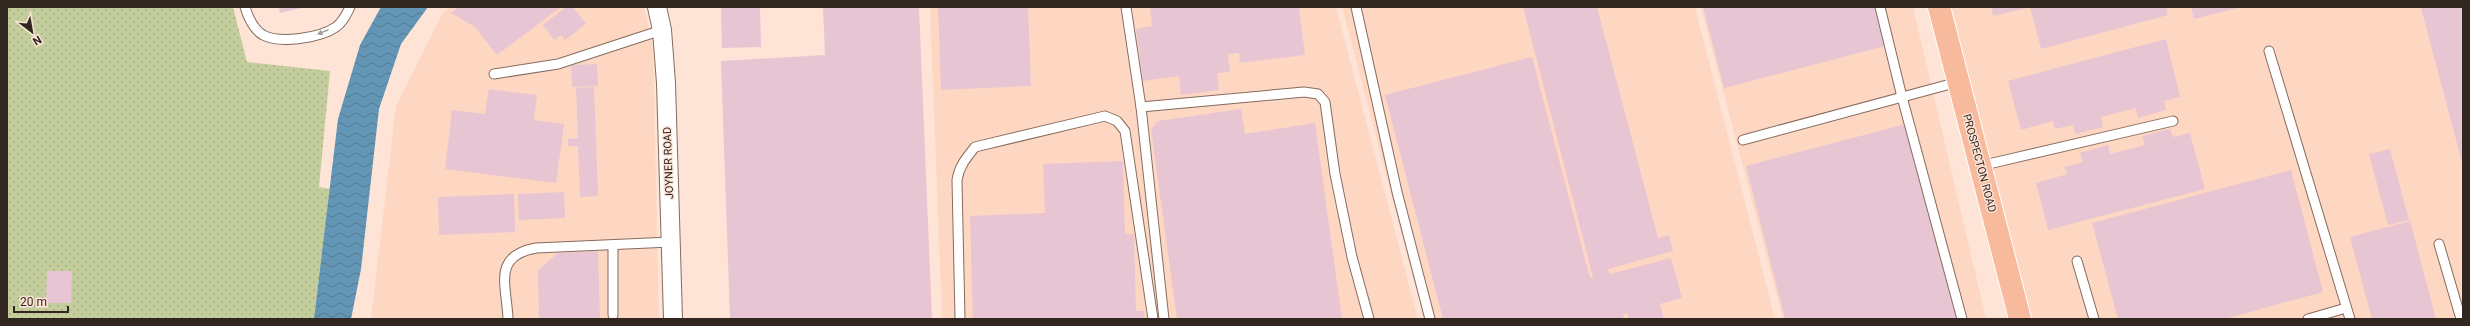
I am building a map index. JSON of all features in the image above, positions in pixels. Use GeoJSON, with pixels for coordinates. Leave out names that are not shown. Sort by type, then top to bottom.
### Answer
{"type":"FeatureCollection","features":[{"type":"Feature","properties":{"kind":"main road","name":"PROSPECTON ROAD"},"geometry":{"type":"LineString","coordinates":[[1939,7],[2020,319]]}},
{"type":"Feature","properties":{"kind":"street","name":"JOYNER ROAD"},"geometry":{"type":"LineString","coordinates":[[657,7],[662,30],[666,83],[673,319]]}},
{"type":"Feature","properties":{"kind":"lane"},"geometry":{"type":"LineString","coordinates":[[244,7],[249,20],[263,35],[292,39],[318,35],[335,27],[344,20],[350,7]]}},
{"type":"Feature","properties":{"kind":"lane"},"geometry":{"type":"LineString","coordinates":[[1126,7],[1141,107],[1164,319]]}},
{"type":"Feature","properties":{"kind":"lane"},"geometry":{"type":"LineString","coordinates":[[1356,7],[1397,192],[1430,319]]}},
{"type":"Feature","properties":{"kind":"lane"},"geometry":{"type":"LineString","coordinates":[[1880,7],[1902,97],[1962,319]]}},
{"type":"Feature","properties":{"kind":"lane"},"geometry":{"type":"LineString","coordinates":[[494,74],[533,70],[558,64],[662,30]]}},
{"type":"Feature","properties":{"kind":"lane"},"geometry":{"type":"LineString","coordinates":[[2269,51],[2350,319]]}},
{"type":"Feature","properties":{"kind":"lane"},"geometry":{"type":"LineString","coordinates":[[1743,140],[1959,82]]}},
{"type":"Feature","properties":{"kind":"lane"},"geometry":{"type":"LineString","coordinates":[[1141,107],[1304,92],[1318,94],[1323,98],[1338,190],[1352,257],[1369,319]]}},
{"type":"Feature","properties":{"kind":"lane"},"geometry":{"type":"LineString","coordinates":[[960,319],[957,180],[958,172],[966,159],[975,147],[1105,116],[1117,121],[1125,131],[1153,319]]}},
{"type":"Feature","properties":{"kind":"lane"},"geometry":{"type":"LineString","coordinates":[[1980,166],[2173,121]]}},
{"type":"Feature","properties":{"kind":"lane"},"geometry":{"type":"LineString","coordinates":[[508,318],[505,272],[508,262],[520,251],[536,248],[671,242]]}},
{"type":"Feature","properties":{"kind":"lane"},"geometry":{"type":"LineString","coordinates":[[2439,244],[2461,319]]}},
{"type":"Feature","properties":{"kind":"lane"},"geometry":{"type":"LineString","coordinates":[[613,245],[613,315]]}},
{"type":"Feature","properties":{"kind":"lane"},"geometry":{"type":"LineString","coordinates":[[2078,261],[2094,319]]}},
{"type":"Feature","properties":{"kind":"lane"},"geometry":{"type":"LineString","coordinates":[[2308,319],[2346,308]]}},
{"type":"Feature","properties":{"kind":"shaded area"},"geometry":{"type":"Polygon","coordinates":[[[451,7],[644,7],[653,47],[659,319],[371,319],[396,106],[442,14],[451,7]]]}},
{"type":"Feature","properties":{"kind":"shaded area"},"geometry":{"type":"Polygon","coordinates":[[[930,7],[1336,7],[1418,319],[942,319],[930,7]]]}},
{"type":"Feature","properties":{"kind":"shaded area"},"geometry":{"type":"Polygon","coordinates":[[[1342,7],[1695,7],[1775,319],[1424,319],[1342,7]]]}},
{"type":"Feature","properties":{"kind":"shaded area"},"geometry":{"type":"Polygon","coordinates":[[[1701,7],[1913,7],[1986,319],[1783,319],[1701,7]]]}},
{"type":"Feature","properties":{"kind":"shaded area"},"geometry":{"type":"Polygon","coordinates":[[[1949,7],[2463,7],[2463,319],[2016,319],[1949,7]]]}},
{"type":"Feature","properties":{"kind":"green space"},"geometry":{"type":"Polygon","coordinates":[[[7,7],[233,7],[247,62],[330,71],[319,187],[330,189],[314,319],[7,319],[7,7]]]}},
{"type":"Feature","properties":{"kind":"water"},"geometry":{"type":"Polygon","coordinates":[[[381,7],[428,7],[401,44],[379,109],[361,269],[351,319],[314,319],[338,119],[360,45],[381,7]]]}},
{"type":"Feature","properties":{"kind":"building"},"geometry":{"type":"Polygon","coordinates":[[[279,7],[301,7],[301,8],[280,13],[279,7]]]}},
{"type":"Feature","properties":{"kind":"building"},"geometry":{"type":"Polygon","coordinates":[[[459,7],[561,7],[497,55],[475,27],[451,13],[459,7]]]}},
{"type":"Feature","properties":{"kind":"building"},"geometry":{"type":"Polygon","coordinates":[[[566,7],[573,7],[586,24],[565,40],[561,35],[554,40],[543,25],[566,7]]]}},
{"type":"Feature","properties":{"kind":"building"},"geometry":{"type":"Polygon","coordinates":[[[721,7],[760,7],[761,47],[722,48],[721,7]]]}},
{"type":"Feature","properties":{"kind":"building"},"geometry":{"type":"Polygon","coordinates":[[[823,7],[919,7],[932,319],[730,319],[721,61],[825,55],[823,7]]]}},
{"type":"Feature","properties":{"kind":"building"},"geometry":{"type":"Polygon","coordinates":[[[938,7],[1028,7],[1031,86],[941,90],[938,7]]]}},
{"type":"Feature","properties":{"kind":"building"},"geometry":{"type":"Polygon","coordinates":[[[1150,7],[1299,7],[1305,55],[1240,63],[1239,53],[1228,54],[1230,72],[1217,73],[1219,90],[1181,95],[1179,76],[1143,81],[1136,29],[1152,26],[1150,7]]]}},
{"type":"Feature","properties":{"kind":"building"},"geometry":{"type":"Polygon","coordinates":[[[1523,7],[1597,7],[1658,238],[1669,235],[1673,251],[1608,269],[1610,274],[1671,258],[1682,298],[1660,304],[1664,319],[1629,319],[1627,313],[1623,314],[1624,319],[1443,319],[1385,95],[1532,57],[1590,278],[1593,277],[1523,7]]]}},
{"type":"Feature","properties":{"kind":"building"},"geometry":{"type":"Polygon","coordinates":[[[1703,7],[1875,7],[1885,46],[1724,88],[1703,7]]]}},
{"type":"Feature","properties":{"kind":"building"},"geometry":{"type":"Polygon","coordinates":[[[1991,7],[2027,7],[2027,8],[1993,16],[1991,7]]]}},
{"type":"Feature","properties":{"kind":"building"},"geometry":{"type":"Polygon","coordinates":[[[2030,7],[2166,7],[2168,15],[2041,49],[2030,7]]]}},
{"type":"Feature","properties":{"kind":"building"},"geometry":{"type":"Polygon","coordinates":[[[2191,7],[2237,7],[2237,8],[2194,19],[2191,7]]]}},
{"type":"Feature","properties":{"kind":"building"},"geometry":{"type":"Polygon","coordinates":[[[2463,7],[2463,166],[2421,8],[2463,7]]]}},
{"type":"Feature","properties":{"kind":"building"},"geometry":{"type":"Polygon","coordinates":[[[2166,39],[2180,97],[2164,101],[2166,110],[2138,118],[2136,108],[2101,117],[2103,127],[2075,134],[2073,125],[2055,129],[2053,121],[2021,130],[2008,81],[2166,39]]]}},
{"type":"Feature","properties":{"kind":"building"},"geometry":{"type":"Polygon","coordinates":[[[597,64],[598,86],[572,87],[571,65],[597,64]]]}},
{"type":"Feature","properties":{"kind":"building"},"geometry":{"type":"Polygon","coordinates":[[[594,87],[598,196],[580,197],[578,146],[568,146],[568,139],[578,138],[576,88],[594,87]]]}},
{"type":"Feature","properties":{"kind":"building"},"geometry":{"type":"Polygon","coordinates":[[[489,89],[537,95],[534,120],[564,124],[556,183],[445,169],[452,110],[485,114],[489,89]]]}},
{"type":"Feature","properties":{"kind":"building"},"geometry":{"type":"Polygon","coordinates":[[[1241,109],[1245,134],[1315,123],[1342,319],[1177,319],[1151,129],[1158,121],[1241,109]]]}},
{"type":"Feature","properties":{"kind":"building"},"geometry":{"type":"Polygon","coordinates":[[[1906,124],[1957,319],[1785,319],[1746,166],[1906,124]]]}},
{"type":"Feature","properties":{"kind":"building"},"geometry":{"type":"Polygon","coordinates":[[[2170,129],[2173,137],[2190,133],[2205,189],[2048,230],[2036,183],[2067,174],[2065,167],[2083,162],[2080,153],[2108,145],[2110,154],[2145,145],[2142,136],[2170,129]]]}},
{"type":"Feature","properties":{"kind":"building"},"geometry":{"type":"Polygon","coordinates":[[[2390,149],[2409,220],[2388,225],[2369,154],[2390,149]]]}},
{"type":"Feature","properties":{"kind":"building"},"geometry":{"type":"Polygon","coordinates":[[[1123,161],[1125,234],[1134,234],[1136,311],[1144,311],[1145,319],[973,319],[970,216],[1045,213],[1043,164],[1123,161]]]}},
{"type":"Feature","properties":{"kind":"building"},"geometry":{"type":"Polygon","coordinates":[[[2291,170],[2323,292],[2224,319],[2118,319],[2092,223],[2291,170]]]}},
{"type":"Feature","properties":{"kind":"building"},"geometry":{"type":"Polygon","coordinates":[[[564,192],[565,218],[519,220],[518,194],[564,192]]]}},
{"type":"Feature","properties":{"kind":"building"},"geometry":{"type":"Polygon","coordinates":[[[514,194],[515,232],[439,235],[438,197],[514,194]]]}},
{"type":"Feature","properties":{"kind":"building"},"geometry":{"type":"Polygon","coordinates":[[[2410,221],[2436,319],[2372,319],[2350,237],[2410,221]]]}},
{"type":"Feature","properties":{"kind":"building"},"geometry":{"type":"Polygon","coordinates":[[[598,251],[600,319],[539,319],[538,270],[558,253],[598,251]]]}},
{"type":"Feature","properties":{"kind":"building"},"geometry":{"type":"Polygon","coordinates":[[[47,271],[72,271],[71,303],[46,303],[47,271]]]}}]}
